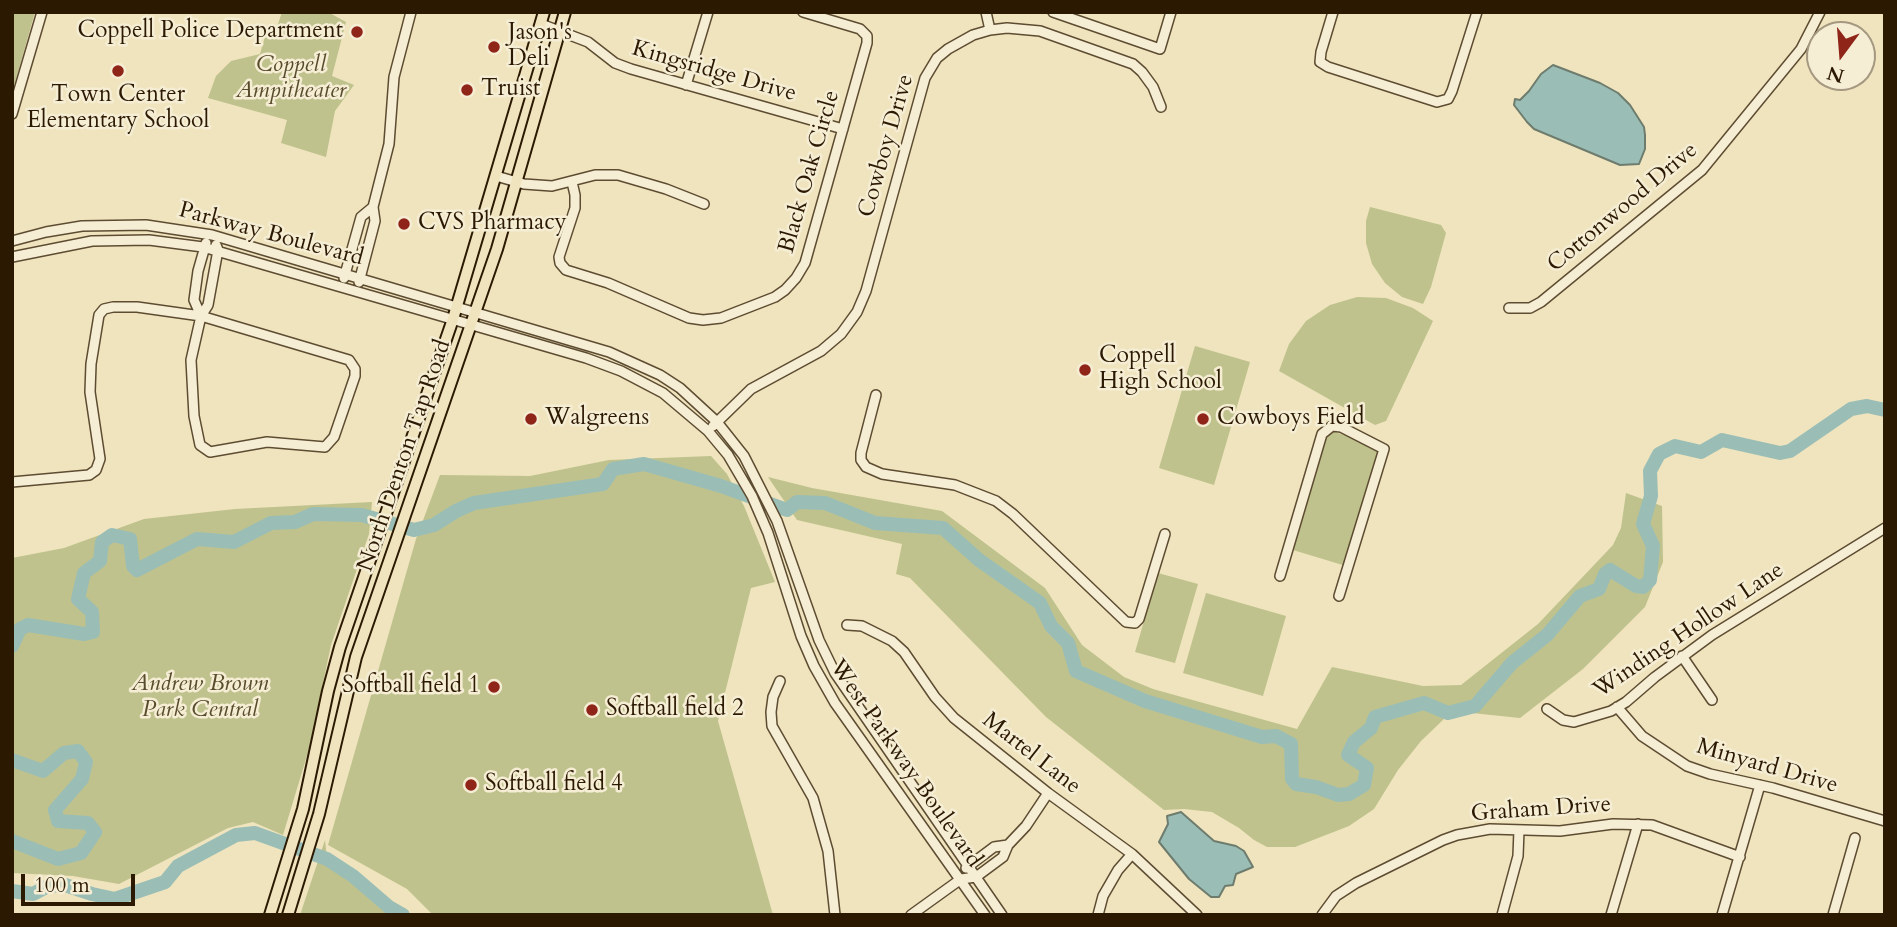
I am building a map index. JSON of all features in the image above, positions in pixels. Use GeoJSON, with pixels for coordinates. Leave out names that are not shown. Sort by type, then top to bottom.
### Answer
{"type":"FeatureCollection","features":[{"type":"Feature","properties":{"kind":"main road","name":"North Denton Tap Road"},"geometry":{"type":"LineString","coordinates":[[270,915],[303,809],[340,647],[455,314],[544,12]]}},
{"type":"Feature","properties":{"kind":"main road","name":"North Denton Tap Road"},"geometry":{"type":"LineString","coordinates":[[288,915],[318,814],[356,657],[474,319],[565,12]]}},
{"type":"Feature","properties":{"kind":"main road"},"geometry":{"type":"LineString","coordinates":[[409,451],[427,459]]}},
{"type":"Feature","properties":{"kind":"main road"},"geometry":{"type":"LineString","coordinates":[[328,691],[345,696]]}},
{"type":"Feature","properties":{"kind":"street"},"geometry":{"type":"LineString","coordinates":[[12,114],[42,12]]}},
{"type":"Feature","properties":{"kind":"street"},"geometry":{"type":"LineString","coordinates":[[356,291],[375,222],[373,207],[389,144],[394,77],[411,12]]}},
{"type":"Feature","properties":{"kind":"street"},"geometry":{"type":"LineString","coordinates":[[686,85],[708,12]]}},
{"type":"Feature","properties":{"kind":"street","name":"Black Oak Circle"},"geometry":{"type":"LineString","coordinates":[[572,182],[575,208],[559,257],[566,270],[647,298],[690,318],[703,320],[721,318],[775,297],[796,278],[805,263],[867,43],[867,36],[860,29],[803,12]]}},
{"type":"Feature","properties":{"kind":"street"},"geometry":{"type":"LineString","coordinates":[[986,12],[990,30]]}},
{"type":"Feature","properties":{"kind":"street"},"geometry":{"type":"LineString","coordinates":[[1053,12],[1160,49],[1171,12]]}},
{"type":"Feature","properties":{"kind":"street"},"geometry":{"type":"LineString","coordinates":[[1334,12],[1320,62],[1328,68],[1437,102],[1448,99],[1452,91],[1476,12]]}},
{"type":"Feature","properties":{"kind":"street","name":"Cottonwood Drive"},"geometry":{"type":"LineString","coordinates":[[1509,308],[1530,308],[1541,302],[1702,170],[1801,49],[1820,12]]}},
{"type":"Feature","properties":{"kind":"street","name":"Kingsridge Drive"},"geometry":{"type":"LineString","coordinates":[[541,24],[587,42],[615,63],[843,129]]}},
{"type":"Feature","properties":{"kind":"street","name":"Cowboy Drive"},"geometry":{"type":"LineString","coordinates":[[708,431],[751,389],[821,351],[841,334],[857,312],[866,291],[925,78],[937,58],[948,49],[973,35],[990,30],[1040,31],[1133,64],[1153,87],[1161,107]]}},
{"type":"Feature","properties":{"kind":"street"},"geometry":{"type":"LineString","coordinates":[[496,176],[552,186],[595,175],[618,175],[704,204]]}},
{"type":"Feature","properties":{"kind":"street"},"geometry":{"type":"LineString","coordinates":[[342,286],[361,217],[373,207]]}},
{"type":"Feature","properties":{"kind":"street","name":"Parkway Boulevard"},"geometry":{"type":"LineString","coordinates":[[12,241],[82,226],[146,225],[212,235],[360,278],[455,314]]}},
{"type":"Feature","properties":{"kind":"street"},"geometry":{"type":"LineString","coordinates":[[201,316],[194,300],[203,247],[212,235]]}},
{"type":"Feature","properties":{"kind":"street"},"geometry":{"type":"LineString","coordinates":[[12,482],[89,475],[96,470],[100,458],[90,392],[92,364],[99,315],[104,309],[113,307],[137,307],[201,316],[349,360],[355,369],[355,376],[334,437],[325,447],[267,442],[210,452],[202,446],[194,416],[191,360],[201,316],[208,305],[218,250],[212,235]]}},
{"type":"Feature","properties":{"kind":"street","name":"Parkway Boulevard"},"geometry":{"type":"LineString","coordinates":[[12,257],[92,241],[149,240],[218,250],[356,291],[455,314]]}},
{"type":"Feature","properties":{"kind":"street","name":"West Parkway Boulevard"},"geometry":{"type":"LineString","coordinates":[[455,314],[609,352],[680,388],[717,422],[744,456],[777,521],[818,640],[835,673],[1002,915]]}},
{"type":"Feature","properties":{"kind":"street","name":"West Parkway Boulevard"},"geometry":{"type":"LineString","coordinates":[[474,319],[621,371],[663,393],[708,431],[737,470],[761,517],[801,636],[835,703],[985,915]]}},
{"type":"Feature","properties":{"kind":"street"},"geometry":{"type":"LineString","coordinates":[[876,395],[861,453],[861,460],[866,467],[882,474],[955,485],[996,501],[1126,622],[1135,623],[1139,619],[1165,534]]}},
{"type":"Feature","properties":{"kind":"street"},"geometry":{"type":"LineString","coordinates":[[1280,576],[1322,434],[1332,426],[1340,427],[1384,449],[1339,596]]}},
{"type":"Feature","properties":{"kind":"street","name":"Winding Hollow Lane"},"geometry":{"type":"LineString","coordinates":[[1547,709],[1563,720],[1574,722],[1617,707],[1712,635],[1885,528]]}},
{"type":"Feature","properties":{"kind":"street","name":"Martel Lane"},"geometry":{"type":"LineString","coordinates":[[847,625],[862,626],[892,641],[904,652],[935,697],[954,718],[1048,793],[1132,854],[1197,915]]}},
{"type":"Feature","properties":{"kind":"street"},"geometry":{"type":"LineString","coordinates":[[1682,656],[1712,700]]}},
{"type":"Feature","properties":{"kind":"street"},"geometry":{"type":"LineString","coordinates":[[780,681],[773,697],[772,726],[813,798],[828,851],[835,915]]}},
{"type":"Feature","properties":{"kind":"street","name":"Minyard Drive"},"geometry":{"type":"LineString","coordinates":[[1617,707],[1642,736],[1670,757],[1710,775],[1760,785],[1885,821]]}},
{"type":"Feature","properties":{"kind":"street"},"geometry":{"type":"LineString","coordinates":[[1722,915],[1760,785]]}},
{"type":"Feature","properties":{"kind":"street"},"geometry":{"type":"LineString","coordinates":[[961,879],[976,877],[1003,857],[1008,845],[1026,826],[1048,793]]}},
{"type":"Feature","properties":{"kind":"street","name":"Graham Drive"},"geometry":{"type":"LineString","coordinates":[[1322,915],[1336,896],[1356,883],[1443,840],[1490,829],[1560,831],[1613,824],[1638,824],[1672,831],[1740,857]]}},
{"type":"Feature","properties":{"kind":"street"},"geometry":{"type":"LineString","coordinates":[[1611,915],[1638,824]]}},
{"type":"Feature","properties":{"kind":"street"},"geometry":{"type":"LineString","coordinates":[[1502,915],[1516,867],[1519,830]]}},
{"type":"Feature","properties":{"kind":"street"},"geometry":{"type":"LineString","coordinates":[[1833,915],[1855,838]]}},
{"type":"Feature","properties":{"kind":"street"},"geometry":{"type":"LineString","coordinates":[[911,915],[961,879],[968,865],[994,847],[1008,845]]}},
{"type":"Feature","properties":{"kind":"street"},"geometry":{"type":"LineString","coordinates":[[1098,915],[1103,896],[1118,870],[1132,854]]}},
{"type":"Feature","properties":{"kind":"green space"},"geometry":{"type":"Polygon","coordinates":[[[12,12],[35,12],[12,93],[12,12]]]}},
{"type":"Feature","properties":{"kind":"green space","name":"Coppell Ampitheater"},"geometry":{"type":"Polygon","coordinates":[[[282,12],[328,12],[346,22],[332,76],[354,85],[335,111],[326,157],[281,143],[287,120],[208,98],[216,76],[231,61],[260,54],[266,33],[275,33],[282,12]]]}},
{"type":"Feature","properties":{"kind":"green space"},"geometry":{"type":"Polygon","coordinates":[[[1370,207],[1441,225],[1446,233],[1431,287],[1423,304],[1402,297],[1385,283],[1372,264],[1366,243],[1366,221],[1370,207]]]}},
{"type":"Feature","properties":{"kind":"green space"},"geometry":{"type":"Polygon","coordinates":[[[1357,297],[1386,298],[1413,308],[1433,321],[1386,421],[1375,425],[1279,371],[1289,344],[1306,321],[1330,305],[1357,297]]]}},
{"type":"Feature","properties":{"kind":"green space"},"geometry":{"type":"Polygon","coordinates":[[[1195,346],[1250,362],[1214,485],[1159,468],[1195,346]]]}},
{"type":"Feature","properties":{"kind":"green space"},"geometry":{"type":"Polygon","coordinates":[[[1328,430],[1381,446],[1346,566],[1293,550],[1328,430]]]}},
{"type":"Feature","properties":{"kind":"green space"},"geometry":{"type":"Polygon","coordinates":[[[711,456],[727,474],[744,506],[775,582],[751,588],[718,721],[773,915],[433,915],[407,889],[328,845],[416,539],[440,475],[530,476],[609,460],[711,456]]]}},
{"type":"Feature","properties":{"kind":"green space"},"geometry":{"type":"Polygon","coordinates":[[[768,477],[812,488],[942,511],[1045,588],[1082,645],[1124,677],[1153,689],[1297,729],[1332,667],[1423,686],[1461,685],[1538,624],[1613,545],[1621,528],[1626,493],[1662,506],[1663,562],[1645,607],[1583,669],[1520,718],[1472,713],[1445,718],[1421,741],[1398,770],[1374,809],[1349,826],[1295,847],[1267,847],[1212,812],[1164,810],[1046,717],[910,578],[896,574],[902,544],[797,520],[768,477]]]}},
{"type":"Feature","properties":{"kind":"green space","name":"Andrew Brown Park Central"},"geometry":{"type":"Polygon","coordinates":[[[372,502],[369,534],[331,645],[309,749],[283,835],[253,822],[228,828],[119,884],[73,876],[12,873],[12,558],[64,548],[144,519],[235,509],[372,502]]]}},
{"type":"Feature","properties":{"kind":"green space"},"geometry":{"type":"Polygon","coordinates":[[[1158,573],[1198,584],[1175,663],[1135,652],[1158,573]]]}},
{"type":"Feature","properties":{"kind":"green space"},"geometry":{"type":"Polygon","coordinates":[[[1206,593],[1286,616],[1263,696],[1183,673],[1206,593]]]}},
{"type":"Feature","properties":{"kind":"green space"},"geometry":{"type":"Polygon","coordinates":[[[325,840],[327,859],[403,915],[300,915],[325,840]]]}},
{"type":"Feature","properties":{"kind":"water"},"geometry":{"type":"Polygon","coordinates":[[[1553,65],[1600,83],[1618,93],[1630,105],[1644,127],[1645,149],[1639,164],[1620,165],[1534,129],[1527,122],[1514,105],[1515,99],[1520,100],[1541,74],[1553,65]]]}},
{"type":"Feature","properties":{"kind":"water"},"geometry":{"type":"Polygon","coordinates":[[[1181,812],[1214,841],[1236,846],[1244,851],[1253,867],[1236,874],[1233,885],[1225,886],[1219,897],[1211,897],[1189,879],[1159,842],[1168,824],[1167,816],[1181,812]]]}},
{"type":"Feature","properties":{"kind":"waterway"},"geometry":{"type":"LineString","coordinates":[[12,646],[20,629],[28,625],[84,634],[93,632],[92,612],[78,599],[84,573],[100,561],[102,542],[112,535],[130,539],[133,566],[137,570],[197,539],[234,542],[271,523],[295,522],[313,514],[362,515],[414,530],[434,525],[474,503],[603,484],[613,469],[644,464],[721,486],[787,510],[797,502],[825,503],[875,523],[943,528],[979,560],[1040,603],[1051,626],[1068,643],[1076,671],[1145,701],[1262,737],[1276,736],[1291,744],[1292,779],[1296,784],[1316,787],[1338,795],[1349,794],[1364,785],[1367,768],[1348,755],[1354,742],[1371,728],[1375,717],[1424,703],[1448,713],[1475,706],[1512,663],[1547,635],[1580,596],[1599,589],[1605,574],[1610,570],[1636,586],[1643,587],[1650,580],[1653,546],[1643,524],[1651,496],[1650,471],[1659,454],[1675,446],[1701,452],[1722,440],[1780,453],[1790,451],[1851,409],[1867,406],[1885,410]]}},
{"type":"Feature","properties":{"kind":"waterway"},"geometry":{"type":"LineString","coordinates":[[12,760],[43,771],[64,753],[78,751],[86,762],[82,779],[55,810],[58,821],[88,823],[95,832],[81,853],[58,859],[12,841]]}},
{"type":"Feature","properties":{"kind":"waterway"},"geometry":{"type":"LineString","coordinates":[[12,891],[33,894],[48,886],[65,885],[115,899],[165,882],[178,866],[236,835],[255,833],[327,859],[403,915]]}},
{"type":"Feature","properties":{"kind":"place","name":"Coppell Police Department"},"geometry":{"type":"Point","coordinates":[357,32]}},
{"type":"Feature","properties":{"kind":"place","name":"Jason's Deli"},"geometry":{"type":"Point","coordinates":[494,47]}},
{"type":"Feature","properties":{"kind":"place","name":"Town Center Elementary School"},"geometry":{"type":"Point","coordinates":[118,71]}},
{"type":"Feature","properties":{"kind":"place","name":"Truist"},"geometry":{"type":"Point","coordinates":[467,90]}},
{"type":"Feature","properties":{"kind":"place","name":"CVS Pharmacy"},"geometry":{"type":"Point","coordinates":[404,224]}},
{"type":"Feature","properties":{"kind":"place","name":"Coppell High School"},"geometry":{"type":"Point","coordinates":[1085,370]}},
{"type":"Feature","properties":{"kind":"place","name":"Walgreens"},"geometry":{"type":"Point","coordinates":[531,419]}},
{"type":"Feature","properties":{"kind":"place","name":"Cowboys Field"},"geometry":{"type":"Point","coordinates":[1203,419]}},
{"type":"Feature","properties":{"kind":"place","name":"Softball field 1"},"geometry":{"type":"Point","coordinates":[494,687]}},
{"type":"Feature","properties":{"kind":"place","name":"Softball field 2"},"geometry":{"type":"Point","coordinates":[592,710]}},
{"type":"Feature","properties":{"kind":"place","name":"Softball field 4"},"geometry":{"type":"Point","coordinates":[471,785]}}]}
